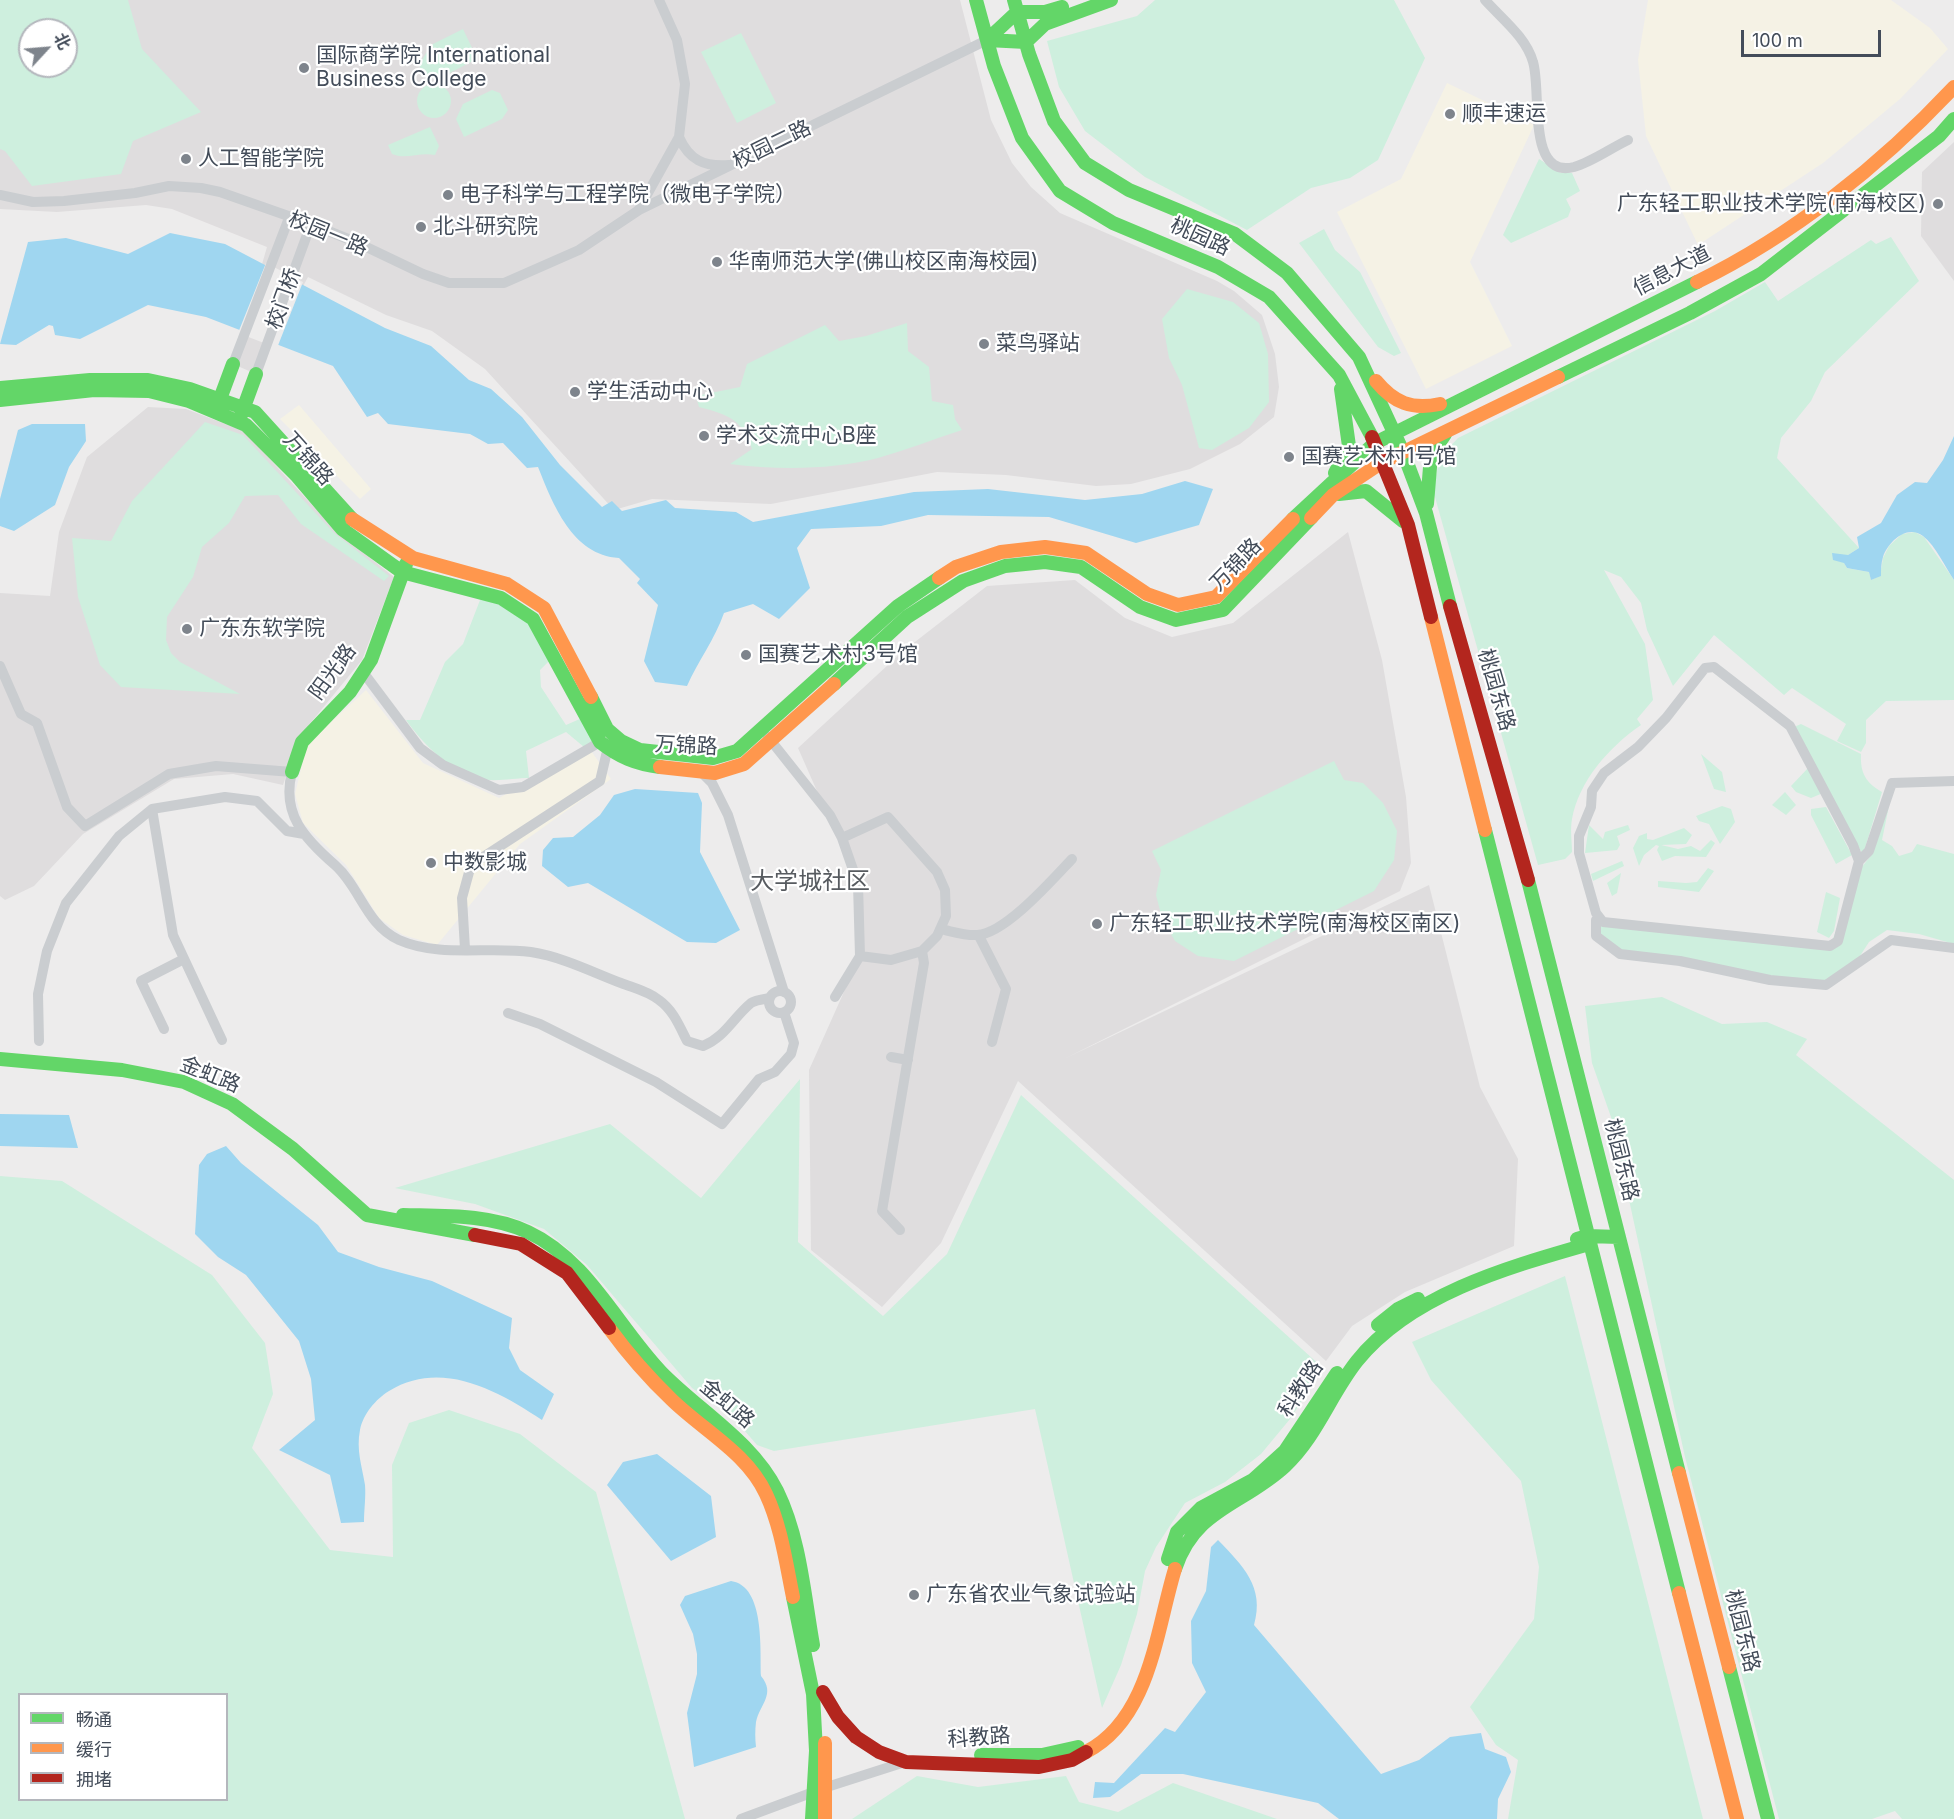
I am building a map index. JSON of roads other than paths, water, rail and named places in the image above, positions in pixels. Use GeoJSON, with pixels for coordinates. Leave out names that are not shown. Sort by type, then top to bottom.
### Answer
{"type":"FeatureCollection","features":[{"type":"Feature","properties":{"kind":"street"},"geometry":{"type":"LineString","coordinates":[[639,210],[679,137],[685,84],[677,40],[659,0]]}},
{"type":"Feature","properties":{"kind":"street","name":"桃园路"},"geometry":{"type":"LineString","coordinates":[[976,0],[994,66],[1022,138],[1060,191],[1113,223],[1218,267],[1269,297],[1339,375],[1375,443],[1381,463],[1408,525]]}},
{"type":"Feature","properties":{"kind":"street"},"geometry":{"type":"LineString","coordinates":[[987,40],[1015,6],[1045,12],[1082,0]]}},
{"type":"Feature","properties":{"kind":"street"},"geometry":{"type":"LineString","coordinates":[[987,40],[1026,42],[1050,21],[1111,0]]}},
{"type":"Feature","properties":{"kind":"street"},"geometry":{"type":"LineString","coordinates":[[1485,0],[1524,42],[1533,59],[1538,81],[1539,139],[1543,154],[1551,163],[1563,168],[1575,166],[1628,140]]}},
{"type":"Feature","properties":{"kind":"street","name":"桃园路"},"geometry":{"type":"LineString","coordinates":[[1015,6],[1054,121],[1086,164],[1129,190],[1235,234],[1287,273],[1359,357],[1403,452],[1426,513]]}},
{"type":"Feature","properties":{"kind":"street","name":"校园二路"},"geometry":{"type":"LineString","coordinates":[[639,210],[987,40]]}},
{"type":"Feature","properties":{"kind":"street","name":"信息大道"},"geometry":{"type":"LineString","coordinates":[[1375,443],[1748,257],[1829,199],[1923,120],[1954,87]]}},
{"type":"Feature","properties":{"kind":"street"},"geometry":{"type":"LineString","coordinates":[[1381,463],[1690,313],[1761,274],[1939,136],[1954,119]]}},
{"type":"Feature","properties":{"kind":"street"},"geometry":{"type":"LineString","coordinates":[[679,137],[686,151],[696,159],[717,166],[733,165]]}},
{"type":"Feature","properties":{"kind":"street","name":"校园一路"},"geometry":{"type":"LineString","coordinates":[[0,195],[33,202],[64,201],[135,193],[169,186],[201,188],[220,192],[358,243],[423,274],[449,283],[491,284],[514,280],[579,250],[639,210]]}},
{"type":"Feature","properties":{"kind":"street","name":"校门桥"},"geometry":{"type":"LineString","coordinates":[[232,364],[289,218]]}},
{"type":"Feature","properties":{"kind":"street","name":"校门桥"},"geometry":{"type":"LineString","coordinates":[[256,374],[311,225]]}},
{"type":"Feature","properties":{"kind":"street"},"geometry":{"type":"LineString","coordinates":[[1359,357],[1386,394],[1406,405],[1421,409],[1472,395]]}},
{"type":"Feature","properties":{"kind":"street"},"geometry":{"type":"LineString","coordinates":[[217,405],[232,364]]}},
{"type":"Feature","properties":{"kind":"street"},"geometry":{"type":"LineString","coordinates":[[241,414],[256,374]]}},
{"type":"Feature","properties":{"kind":"street"},"geometry":{"type":"LineString","coordinates":[[1339,375],[1349,446],[1331,489],[1366,491],[1408,525]]}},
{"type":"Feature","properties":{"kind":"street","name":"万锦路"},"geometry":{"type":"LineString","coordinates":[[0,388],[90,380],[148,380],[241,414],[262,418],[351,518],[410,556],[507,584],[544,608],[561,636],[607,729],[614,735],[640,750],[713,758],[737,751],[898,606],[956,567],[1001,552],[1045,547],[1086,553],[1147,594],[1178,605],[1216,597],[1331,489],[1381,463]]}},
{"type":"Feature","properties":{"kind":"street","name":"万锦路"},"geometry":{"type":"LineString","coordinates":[[0,400],[94,390],[149,391],[217,405]]}},
{"type":"Feature","properties":{"kind":"street","name":"万锦路"},"geometry":{"type":"LineString","coordinates":[[241,414],[342,529],[402,572],[501,598],[533,619],[603,745],[637,764],[715,773],[744,764],[907,617],[963,581],[1005,566],[1045,562],[1081,567],[1140,606],[1176,620],[1223,610],[1375,443]]}},
{"type":"Feature","properties":{"kind":"street"},"geometry":{"type":"LineString","coordinates":[[1426,513],[1427,473],[1431,455],[1445,433]]}},
{"type":"Feature","properties":{"kind":"street","name":"桃园东路"},"geometry":{"type":"LineString","coordinates":[[1426,513],[1528,881],[1768,1819]]}},
{"type":"Feature","properties":{"kind":"street","name":"桃园东路"},"geometry":{"type":"LineString","coordinates":[[1408,525],[1737,1819]]}},
{"type":"Feature","properties":{"kind":"street","name":"阳光路"},"geometry":{"type":"LineString","coordinates":[[292,772],[302,742],[350,692],[370,660],[410,556]]}},
{"type":"Feature","properties":{"kind":"street"},"geometry":{"type":"LineString","coordinates":[[0,666],[21,714],[37,723],[67,807],[85,826],[169,774],[216,766],[292,772],[287,791],[297,825],[343,872],[376,924],[398,940],[428,949],[531,952],[585,967],[657,998],[671,1011],[687,1041],[703,1046],[713,1042],[729,1028],[752,1002],[770,998]]}},
{"type":"Feature","properties":{"kind":"street"},"geometry":{"type":"LineString","coordinates":[[1859,861],[1790,726],[1714,667],[1705,668],[1666,718],[1638,747],[1605,773],[1592,791],[1591,807],[1579,836],[1582,867],[1596,913],[1603,922],[1830,946],[1838,941],[1859,861],[1869,851],[1892,783],[1954,781]]}},
{"type":"Feature","properties":{"kind":"street"},"geometry":{"type":"LineString","coordinates":[[363,672],[420,748],[443,765],[499,790],[523,788],[603,745],[614,735]]}},
{"type":"Feature","properties":{"kind":"street"},"geometry":{"type":"LineString","coordinates":[[761,730],[830,815],[842,838],[858,884],[860,956],[835,997]]}},
{"type":"Feature","properties":{"kind":"street"},"geometry":{"type":"LineString","coordinates":[[465,949],[462,898],[471,865],[600,781],[603,745]]}},
{"type":"Feature","properties":{"kind":"street"},"geometry":{"type":"LineString","coordinates":[[700,771],[712,783],[728,815],[784,992],[790,997],[791,1004],[784,1012]]}},
{"type":"Feature","properties":{"kind":"street"},"geometry":{"type":"LineString","coordinates":[[39,1041],[38,994],[47,951],[66,903],[119,836],[152,810],[225,797],[257,801],[286,831],[304,834]]}},
{"type":"Feature","properties":{"kind":"street"},"geometry":{"type":"LineString","coordinates":[[152,810],[173,935],[222,1040]]}},
{"type":"Feature","properties":{"kind":"street"},"geometry":{"type":"LineString","coordinates":[[842,838],[866,825],[888,817],[896,822],[937,872],[945,890],[946,915],[940,929],[922,951],[891,960],[860,956]]}},
{"type":"Feature","properties":{"kind":"street"},"geometry":{"type":"LineString","coordinates":[[940,929],[979,936],[1008,921],[1029,904],[1072,859]]}},
{"type":"Feature","properties":{"kind":"street"},"geometry":{"type":"LineString","coordinates":[[1596,920],[1596,936],[1620,954],[1680,961],[1770,980],[1826,985],[1891,940],[1954,948]]}},
{"type":"Feature","properties":{"kind":"street"},"geometry":{"type":"LineString","coordinates":[[979,936],[1006,989],[992,1042]]}},
{"type":"Feature","properties":{"kind":"street"},"geometry":{"type":"LineString","coordinates":[[900,1230],[882,1210],[924,963],[922,951]]}},
{"type":"Feature","properties":{"kind":"street"},"geometry":{"type":"LineString","coordinates":[[164,1029],[141,981],[184,959]]}},
{"type":"Feature","properties":{"kind":"street"},"geometry":{"type":"LineString","coordinates":[[784,992],[774,993],[770,998],[770,1005],[774,1011],[784,1012]]}},
{"type":"Feature","properties":{"kind":"street"},"geometry":{"type":"LineString","coordinates":[[508,1013],[540,1024],[656,1082],[723,1124],[759,1079],[775,1072],[790,1054],[794,1043],[784,1012]]}},
{"type":"Feature","properties":{"kind":"street"},"geometry":{"type":"LineString","coordinates":[[891,1057],[908,1060]]}},
{"type":"Feature","properties":{"kind":"street","name":"金虹路"},"geometry":{"type":"LineString","coordinates":[[0,1059],[122,1070],[183,1082],[232,1104],[292,1149],[367,1215],[521,1244],[567,1273],[634,1361],[666,1393],[746,1463],[766,1494],[781,1538],[813,1694],[816,1751],[825,1819]]}},
{"type":"Feature","properties":{"kind":"street","name":"金虹路"},"geometry":{"type":"LineString","coordinates":[[367,1215],[488,1220],[528,1232],[552,1246],[576,1265],[642,1352],[682,1394],[726,1428],[755,1456],[777,1491],[791,1532],[823,1692],[821,1790],[812,1819]]}},
{"type":"Feature","properties":{"kind":"street","name":"科教路"},"geometry":{"type":"LineString","coordinates":[[823,1692],[831,1710],[849,1733],[880,1753],[906,1762],[929,1763],[967,1755],[1036,1756],[1063,1753],[1094,1739],[1117,1714],[1135,1680],[1160,1583],[1177,1532],[1201,1508],[1254,1480],[1286,1451],[1346,1359],[1366,1335],[1398,1309],[1439,1288],[1588,1240],[1619,1237]]}},
{"type":"Feature","properties":{"kind":"street"},"geometry":{"type":"LineString","coordinates":[[741,1819],[906,1762]]}},
{"type":"Feature","properties":{"kind":"water"},"geometry":{"type":"Polygon","coordinates":[[[170,233],[225,244],[385,328],[431,346],[469,380],[491,389],[522,417],[560,465],[602,507],[612,501],[622,511],[666,500],[675,508],[736,512],[753,522],[914,492],[988,489],[1085,500],[1142,494],[1185,481],[1213,489],[1199,525],[1136,543],[1049,517],[928,515],[881,526],[811,529],[797,548],[810,588],[779,619],[753,604],[724,613],[687,686],[655,682],[644,661],[658,605],[637,583],[640,579],[619,558],[603,555],[589,548],[577,538],[558,511],[538,467],[527,468],[503,443],[488,444],[470,434],[388,424],[378,413],[367,417],[333,366],[206,317],[148,305],[80,339],[55,335],[53,326],[49,325],[16,345],[0,344],[28,242],[66,238],[128,254],[170,233]]]}},
{"type":"Feature","properties":{"kind":"water"},"geometry":{"type":"Polygon","coordinates":[[[32,424],[85,424],[86,441],[69,467],[55,505],[14,531],[0,526],[0,499],[18,430],[32,424]]]}},
{"type":"Feature","properties":{"kind":"water"},"geometry":{"type":"Polygon","coordinates":[[[1954,436],[1954,580],[1932,545],[1923,536],[1911,532],[1899,536],[1889,546],[1881,564],[1881,576],[1871,580],[1869,572],[1847,568],[1844,563],[1833,560],[1832,553],[1848,555],[1859,548],[1857,537],[1881,523],[1897,495],[1915,482],[1927,483],[1943,460],[1954,436]]]}},
{"type":"Feature","properties":{"kind":"water"},"geometry":{"type":"Polygon","coordinates":[[[635,789],[698,793],[702,803],[700,852],[740,930],[716,943],[687,942],[588,883],[568,887],[542,866],[543,850],[553,838],[573,837],[600,815],[614,795],[635,789]]]}},
{"type":"Feature","properties":{"kind":"water"},"geometry":{"type":"Polygon","coordinates":[[[0,1114],[69,1115],[78,1148],[0,1146],[0,1114]]]}},
{"type":"Feature","properties":{"kind":"water"},"geometry":{"type":"Polygon","coordinates":[[[226,1146],[241,1163],[318,1225],[338,1252],[379,1267],[432,1281],[512,1318],[509,1348],[520,1370],[554,1394],[542,1420],[488,1389],[448,1378],[429,1378],[409,1382],[389,1391],[371,1408],[360,1430],[359,1451],[365,1485],[364,1522],[341,1523],[330,1475],[279,1450],[315,1420],[311,1379],[299,1341],[246,1275],[218,1257],[195,1234],[199,1165],[207,1154],[226,1146]]]}},
{"type":"Feature","properties":{"kind":"water"},"geometry":{"type":"Polygon","coordinates":[[[657,1454],[711,1496],[716,1537],[671,1561],[607,1485],[623,1462],[657,1454]]]}},
{"type":"Feature","properties":{"kind":"water"},"geometry":{"type":"Polygon","coordinates":[[[1218,1540],[1250,1578],[1257,1599],[1254,1625],[1381,1774],[1419,1760],[1450,1737],[1481,1733],[1485,1749],[1506,1757],[1511,1772],[1498,1799],[1497,1819],[1339,1819],[1318,1803],[1183,1774],[1141,1774],[1110,1797],[1093,1798],[1095,1782],[1114,1783],[1165,1728],[1175,1732],[1206,1692],[1192,1663],[1191,1621],[1206,1591],[1211,1547],[1218,1540]]]}},
{"type":"Feature","properties":{"kind":"water"},"geometry":{"type":"Polygon","coordinates":[[[731,1581],[742,1585],[750,1594],[755,1606],[760,1635],[761,1676],[767,1688],[767,1694],[756,1722],[756,1747],[694,1767],[687,1713],[697,1674],[697,1654],[693,1634],[680,1605],[685,1596],[731,1581]]]}},
{"type":"Feature","properties":{"kind":"place","name":"国际商学院 International Business College"},"geometry":{"type":"Point","coordinates":[304,68]}},
{"type":"Feature","properties":{"kind":"place","name":"顺丰速运"},"geometry":{"type":"Point","coordinates":[1450,114]}},
{"type":"Feature","properties":{"kind":"place","name":"人工智能学院"},"geometry":{"type":"Point","coordinates":[186,159]}},
{"type":"Feature","properties":{"kind":"place","name":"电子科学与工程学院（微电子学院）"},"geometry":{"type":"Point","coordinates":[448,195]}},
{"type":"Feature","properties":{"kind":"place","name":"广东轻工职业技术学院(南海校区)"},"geometry":{"type":"Point","coordinates":[1938,204]}},
{"type":"Feature","properties":{"kind":"place","name":"北斗研究院"},"geometry":{"type":"Point","coordinates":[421,227]}},
{"type":"Feature","properties":{"kind":"place","name":"华南师范大学(佛山校区南海校园)"},"geometry":{"type":"Point","coordinates":[717,262]}},
{"type":"Feature","properties":{"kind":"place","name":"菜鸟驿站"},"geometry":{"type":"Point","coordinates":[984,344]}},
{"type":"Feature","properties":{"kind":"place","name":"学生活动中心"},"geometry":{"type":"Point","coordinates":[575,392]}},
{"type":"Feature","properties":{"kind":"place","name":"学术交流中心B座"},"geometry":{"type":"Point","coordinates":[704,436]}},
{"type":"Feature","properties":{"kind":"place","name":"国赛艺术村1号馆"},"geometry":{"type":"Point","coordinates":[1289,457]}},
{"type":"Feature","properties":{"kind":"place","name":"广东东软学院"},"geometry":{"type":"Point","coordinates":[187,629]}},
{"type":"Feature","properties":{"kind":"place","name":"国赛艺术村3号馆"},"geometry":{"type":"Point","coordinates":[746,655]}},
{"type":"Feature","properties":{"kind":"place","name":"中数影城"},"geometry":{"type":"Point","coordinates":[431,863]}},
{"type":"Feature","properties":{"kind":"place","name":"广东轻工职业技术学院(南海校区南区)"},"geometry":{"type":"Point","coordinates":[1097,924]}},
{"type":"Feature","properties":{"kind":"place","name":"广东省农业气象试验站"},"geometry":{"type":"Point","coordinates":[914,1595]}},
{"type":"Feature","properties":{"kind":"district","name":"大学城社区"},"geometry":{"type":"Point","coordinates":[810,882]}}]}
